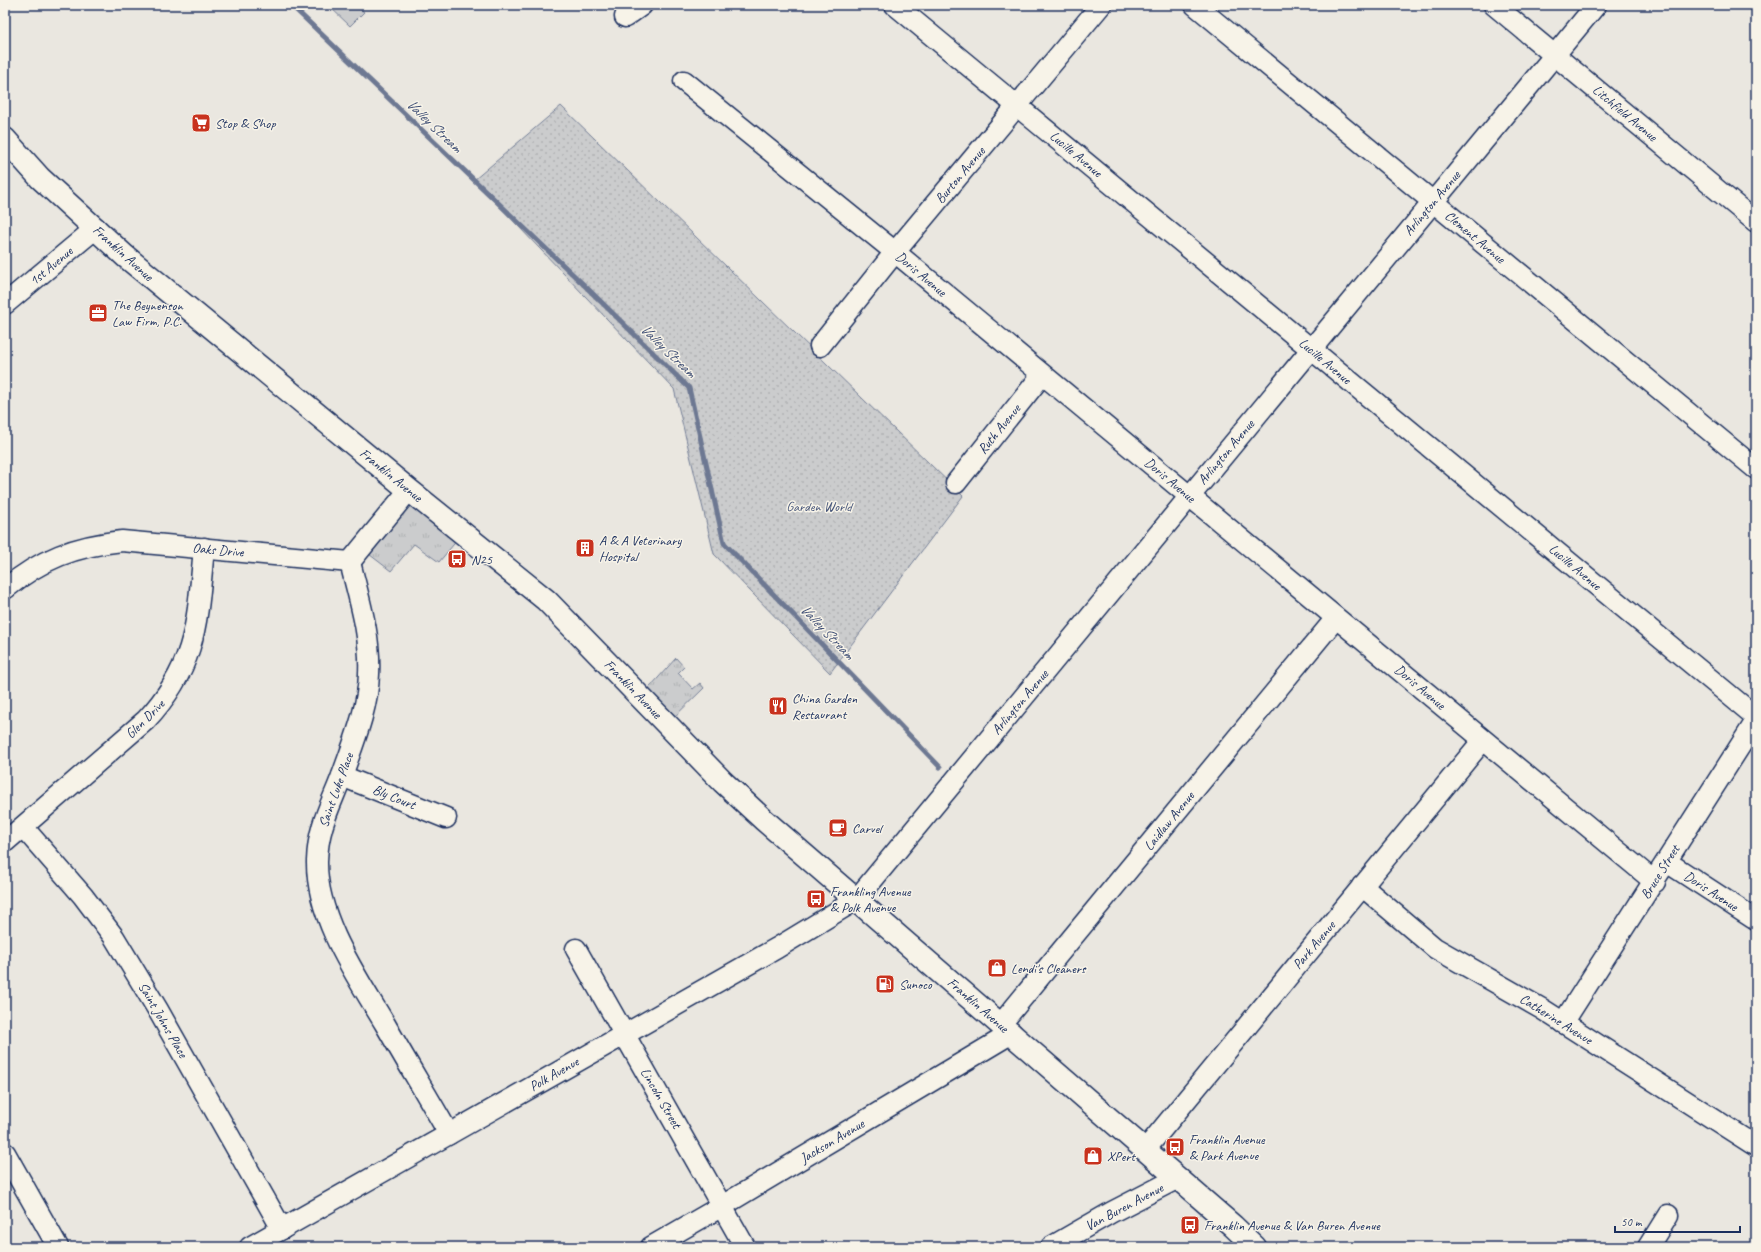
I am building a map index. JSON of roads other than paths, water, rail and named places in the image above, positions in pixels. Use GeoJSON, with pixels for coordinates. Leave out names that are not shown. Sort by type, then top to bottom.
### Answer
{"type":"FeatureCollection","features":[{"type":"Feature","properties":{"kind":"main road","name":"Franklin Avenue"},"geometry":{"type":"LineString","coordinates":[[5,139],[40,178],[125,256],[408,490],[546,600],[723,782],[764,820],[1007,1029],[1233,1226],[1255,1247]]}},
{"type":"Feature","properties":{"kind":"street"},"geometry":{"type":"LineString","coordinates":[[625,17],[642,5]]}},
{"type":"Feature","properties":{"kind":"street","name":"Lucille Avenue"},"geometry":{"type":"LineString","coordinates":[[895,5],[1756,717]]}},
{"type":"Feature","properties":{"kind":"street","name":"Burton Avenue"},"geometry":{"type":"LineString","coordinates":[[820,346],[895,252],[1100,5]]}},
{"type":"Feature","properties":{"kind":"street","name":"Clement Avenue"},"geometry":{"type":"LineString","coordinates":[[1195,5],[1756,469]]}},
{"type":"Feature","properties":{"kind":"street","name":"Litchfield Avenue"},"geometry":{"type":"LineString","coordinates":[[1494,5],[1756,222]]}},
{"type":"Feature","properties":{"kind":"street","name":"Arlington Avenue"},"geometry":{"type":"LineString","coordinates":[[856,900],[1596,5]]}},
{"type":"Feature","properties":{"kind":"street","name":"Doris Avenue"},"geometry":{"type":"LineString","coordinates":[[684,81],[895,252],[1655,882]]}},
{"type":"Feature","properties":{"kind":"street","name":"1st Avenue"},"geometry":{"type":"LineString","coordinates":[[5,304],[96,228]]}},
{"type":"Feature","properties":{"kind":"street","name":"Ruth Avenue"},"geometry":{"type":"LineString","coordinates":[[956,484],[1042,375]]}},
{"type":"Feature","properties":{"kind":"street"},"geometry":{"type":"LineString","coordinates":[[350,562],[408,490]]}},
{"type":"Feature","properties":{"kind":"street","name":"Oaks Drive"},"geometry":{"type":"LineString","coordinates":[[5,589],[22,575],[55,556],[95,544],[122,541],[350,562]]}},
{"type":"Feature","properties":{"kind":"street","name":"Glen Drive"},"geometry":{"type":"LineString","coordinates":[[5,842],[146,720],[163,702],[181,674],[193,642],[197,622],[204,548]]}},
{"type":"Feature","properties":{"kind":"street","name":"Saint Luke Place"},"geometry":{"type":"LineString","coordinates":[[350,562],[364,615],[369,674],[365,706],[342,776],[324,819],[317,861],[319,885],[327,917],[350,966],[449,1134]]}},
{"type":"Feature","properties":{"kind":"street","name":"Laidlaw Avenue"},"geometry":{"type":"LineString","coordinates":[[1007,1029],[1336,618]]}},
{"type":"Feature","properties":{"kind":"street","name":"Bruce Street"},"geometry":{"type":"LineString","coordinates":[[1563,1023],[1655,882],[1756,721]]}},
{"type":"Feature","properties":{"kind":"street","name":"Park Avenue"},"geometry":{"type":"LineString","coordinates":[[1145,1150],[1483,740]]}},
{"type":"Feature","properties":{"kind":"street","name":"Bly Court"},"geometry":{"type":"LineString","coordinates":[[342,776],[446,818]]}},
{"type":"Feature","properties":{"kind":"street","name":"Saint Johns Place"},"geometry":{"type":"LineString","coordinates":[[23,827],[83,896],[114,937],[158,1010],[282,1229]]}},
{"type":"Feature","properties":{"kind":"street","name":"Doris Avenue"},"geometry":{"type":"LineString","coordinates":[[1667,862],[1756,920]]}},
{"type":"Feature","properties":{"kind":"street","name":"Catherine Avenue"},"geometry":{"type":"LineString","coordinates":[[1362,886],[1436,948],[1542,1008],[1563,1023],[1756,1146]]}},
{"type":"Feature","properties":{"kind":"street","name":"Polk Avenue"},"geometry":{"type":"LineString","coordinates":[[250,1247],[777,948],[856,900]]}},
{"type":"Feature","properties":{"kind":"street","name":"Lincoln Street"},"geometry":{"type":"LineString","coordinates":[[576,949],[745,1247]]}},
{"type":"Feature","properties":{"kind":"street","name":"Jackson Avenue"},"geometry":{"type":"LineString","coordinates":[[651,1247],[722,1206],[1007,1029]]}},
{"type":"Feature","properties":{"kind":"street"},"geometry":{"type":"LineString","coordinates":[[5,1153],[58,1247]]}},
{"type":"Feature","properties":{"kind":"street","name":"Van Buren Avenue"},"geometry":{"type":"LineString","coordinates":[[1051,1247],[1112,1212],[1178,1178]]}},
{"type":"Feature","properties":{"kind":"street"},"geometry":{"type":"LineString","coordinates":[[1648,1247],[1668,1215]]}},
{"type":"Feature","properties":{"kind":"waterway","name":"Valley Stream"},"geometry":{"type":"LineString","coordinates":[[291,5],[584,285],[689,388],[724,543],[940,767]]}},
{"type":"Feature","properties":{"kind":"place","name":"Stop & Shop"},"geometry":{"type":"Point","coordinates":[201,123]}},
{"type":"Feature","properties":{"kind":"place","name":"The Beynenson Law Firm, P.C."},"geometry":{"type":"Point","coordinates":[98,313]}},
{"type":"Feature","properties":{"kind":"place","name":"A & A Veterinary Hospital"},"geometry":{"type":"Point","coordinates":[585,548]}},
{"type":"Feature","properties":{"kind":"place","name":"N25"},"geometry":{"type":"Point","coordinates":[457,559]}},
{"type":"Feature","properties":{"kind":"place","name":"China Garden Restaurant"},"geometry":{"type":"Point","coordinates":[778,706]}},
{"type":"Feature","properties":{"kind":"place","name":"Carvel"},"geometry":{"type":"Point","coordinates":[838,828]}},
{"type":"Feature","properties":{"kind":"place","name":"Frankling Avenue & Polk Avenue"},"geometry":{"type":"Point","coordinates":[816,899]}},
{"type":"Feature","properties":{"kind":"place","name":"Lendi's Cleaners"},"geometry":{"type":"Point","coordinates":[997,968]}},
{"type":"Feature","properties":{"kind":"place","name":"Sunoco"},"geometry":{"type":"Point","coordinates":[885,984]}},
{"type":"Feature","properties":{"kind":"place","name":"Franklin Avenue & Park Avenue"},"geometry":{"type":"Point","coordinates":[1175,1147]}},
{"type":"Feature","properties":{"kind":"place","name":"XPert"},"geometry":{"type":"Point","coordinates":[1093,1156]}},
{"type":"Feature","properties":{"kind":"place","name":"Franklin Avenue & Van Buren Avenue"},"geometry":{"type":"Point","coordinates":[1190,1225]}},
{"type":"Feature","properties":{"kind":"park label","name":"Garden World"},"geometry":{"type":"Point","coordinates":[819,506]}}]}
